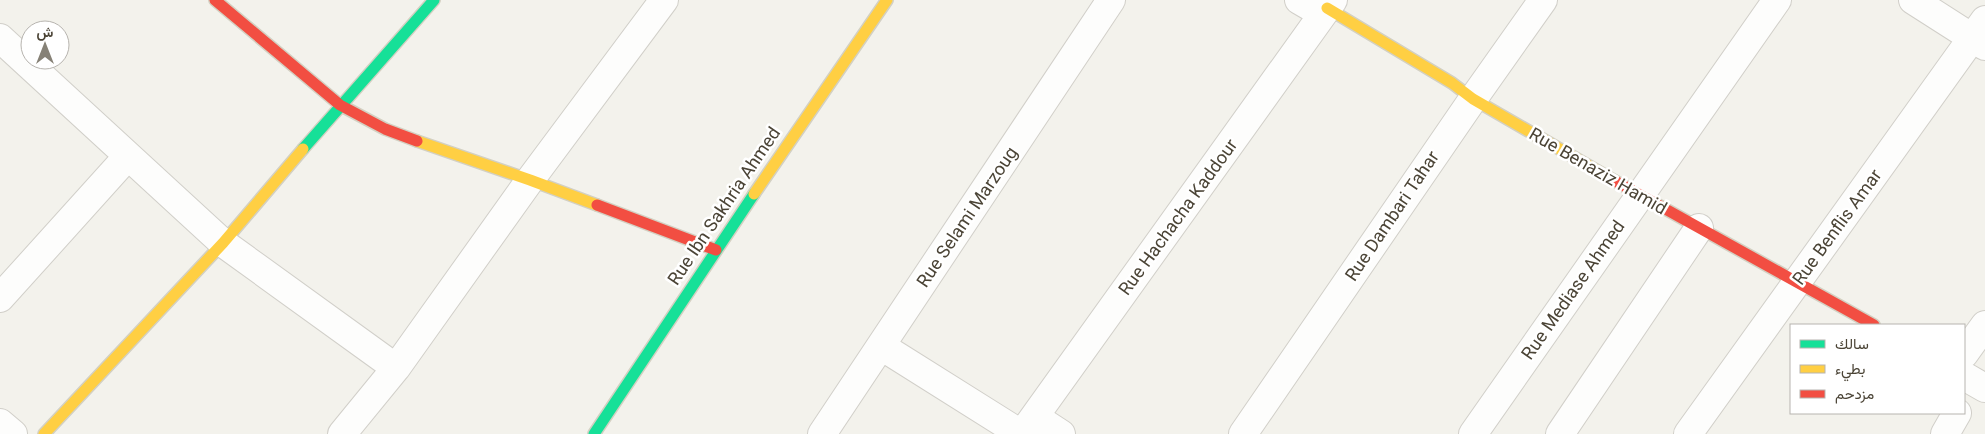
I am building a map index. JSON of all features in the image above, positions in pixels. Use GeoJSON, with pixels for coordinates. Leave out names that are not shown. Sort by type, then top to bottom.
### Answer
{"type":"FeatureCollection","features":[{"type":"Feature","properties":{"kind":"street"},"geometry":{"type":"LineString","coordinates":[[215,0],[340,105],[385,129],[427,146],[530,180],[716,250]]}},
{"type":"Feature","properties":{"kind":"street"},"geometry":{"type":"LineString","coordinates":[[44,434],[223,243],[340,105],[434,0]]}},
{"type":"Feature","properties":{"kind":"street"},"geometry":{"type":"LineString","coordinates":[[342,434],[396,368],[530,180],[664,0]]}},
{"type":"Feature","properties":{"kind":"street","name":"Rue Ibn Sakhria Ahmed"},"geometry":{"type":"LineString","coordinates":[[594,434],[794,133],[887,0]]}},
{"type":"Feature","properties":{"kind":"street","name":"Rue Selami Marzoug"},"geometry":{"type":"LineString","coordinates":[[822,434],[1111,0]]}},
{"type":"Feature","properties":{"kind":"street","name":"Rue Benaziz Hamid"},"geometry":{"type":"LineString","coordinates":[[1299,0],[1328,7],[1452,83],[1473,99],[1639,195],[1872,324]]}},
{"type":"Feature","properties":{"kind":"street","name":"Rue Dambari Tahar"},"geometry":{"type":"LineString","coordinates":[[1243,434],[1543,0]]}},
{"type":"Feature","properties":{"kind":"street","name":"Rue Mediase Ahmed"},"geometry":{"type":"LineString","coordinates":[[1473,434],[1777,0]]}},
{"type":"Feature","properties":{"kind":"street"},"geometry":{"type":"LineString","coordinates":[[1913,0],[1981,34]]}},
{"type":"Feature","properties":{"kind":"street","name":"Rue Hachacha Kaddour"},"geometry":{"type":"LineString","coordinates":[[1026,428],[1328,7]]}},
{"type":"Feature","properties":{"kind":"street","name":"Rue Benflis Amar"},"geometry":{"type":"LineString","coordinates":[[1693,432],[1797,282],[1981,34]]}},
{"type":"Feature","properties":{"kind":"street"},"geometry":{"type":"LineString","coordinates":[[0,38],[223,243],[396,368]]}},
{"type":"Feature","properties":{"kind":"street"},"geometry":{"type":"LineString","coordinates":[[0,298],[128,156]]}},
{"type":"Feature","properties":{"kind":"street"},"geometry":{"type":"LineString","coordinates":[[1560,434],[1699,228]]}},
{"type":"Feature","properties":{"kind":"street"},"geometry":{"type":"LineString","coordinates":[[1965,353],[1985,325]]}},
{"type":"Feature","properties":{"kind":"street"},"geometry":{"type":"LineString","coordinates":[[881,346],[1026,428],[1061,434]]}},
{"type":"Feature","properties":{"kind":"street"},"geometry":{"type":"LineString","coordinates":[[1945,434],[1956,414]]}},
{"type":"Feature","properties":{"kind":"street"},"geometry":{"type":"LineString","coordinates":[[0,423],[13,434]]}},
{"type":"Feature","properties":{"kind":"traffic: fast"},"geometry":{"type":"LineString","coordinates":[[303,149],[434,0]]}},
{"type":"Feature","properties":{"kind":"traffic: fast"},"geometry":{"type":"LineString","coordinates":[[594,434],[754,194]]}},
{"type":"Feature","properties":{"kind":"traffic: slow"},"geometry":{"type":"LineString","coordinates":[[754,194],[887,0]]}},
{"type":"Feature","properties":{"kind":"traffic: slow"},"geometry":{"type":"LineString","coordinates":[[1327,8],[1452,83],[1473,99],[1615,181]]}},
{"type":"Feature","properties":{"kind":"traffic: slow"},"geometry":{"type":"LineString","coordinates":[[417,141],[597,205]]}},
{"type":"Feature","properties":{"kind":"traffic: slow"},"geometry":{"type":"LineString","coordinates":[[44,434],[223,243],[303,149]]}},
{"type":"Feature","properties":{"kind":"traffic: jam"},"geometry":{"type":"LineString","coordinates":[[215,0],[340,105],[385,129],[417,141]]}},
{"type":"Feature","properties":{"kind":"traffic: jam"},"geometry":{"type":"LineString","coordinates":[[1615,181],[1872,324]]}},
{"type":"Feature","properties":{"kind":"traffic: jam"},"geometry":{"type":"LineString","coordinates":[[597,205],[716,250]]}}]}
